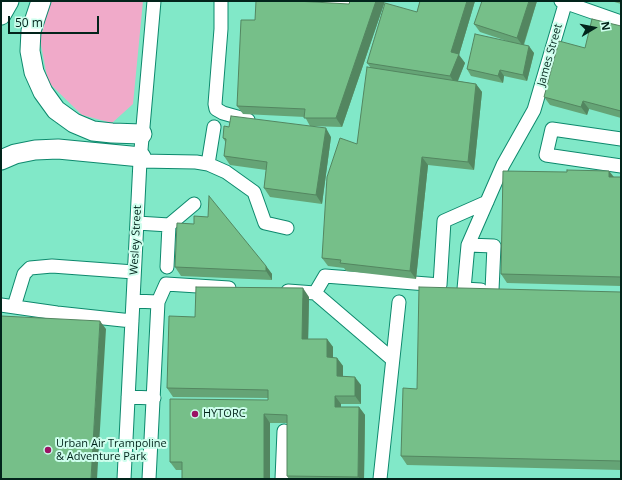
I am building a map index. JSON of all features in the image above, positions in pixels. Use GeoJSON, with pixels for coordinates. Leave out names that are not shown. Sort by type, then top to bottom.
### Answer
{"type":"FeatureCollection","features":[{"type":"Feature","properties":{"kind":"highway"},"geometry":{"type":"LineString","coordinates":[[1,15],[9,1]]}},
{"type":"Feature","properties":{"kind":"highway"},"geometry":{"type":"LineString","coordinates":[[41,1],[31,31],[30,51],[34,72],[43,92],[56,110],[74,123],[93,131],[142,134]]}},
{"type":"Feature","properties":{"kind":"highway"},"geometry":{"type":"LineString","coordinates":[[1,160],[15,154],[35,150],[58,149],[140,159]]}},
{"type":"Feature","properties":{"kind":"street","name":"Wesley Street"},"geometry":{"type":"LineString","coordinates":[[124,479],[140,159],[154,1]]}},
{"type":"Feature","properties":{"kind":"street"},"geometry":{"type":"LineString","coordinates":[[221,1],[221,29],[215,104],[216,109],[233,117],[259,122]]}},
{"type":"Feature","properties":{"kind":"street"},"geometry":{"type":"LineString","coordinates":[[315,4],[342,5],[351,1]]}},
{"type":"Feature","properties":{"kind":"street"},"geometry":{"type":"LineString","coordinates":[[564,2],[621,22]]}},
{"type":"Feature","properties":{"kind":"street","name":"James Street"},"geometry":{"type":"LineString","coordinates":[[492,290],[464,289],[468,245],[503,165],[534,110],[564,2]]}},
{"type":"Feature","properties":{"kind":"street"},"geometry":{"type":"LineString","coordinates":[[208,164],[214,127]]}},
{"type":"Feature","properties":{"kind":"street"},"geometry":{"type":"LineString","coordinates":[[621,139],[552,129],[546,155],[621,166]]}},
{"type":"Feature","properties":{"kind":"street"},"geometry":{"type":"LineString","coordinates":[[140,159],[196,162],[208,164],[226,172],[254,192],[265,223],[287,228]]}},
{"type":"Feature","properties":{"kind":"street"},"geometry":{"type":"LineString","coordinates":[[315,293],[325,276],[440,286],[444,221],[487,202]]}},
{"type":"Feature","properties":{"kind":"street"},"geometry":{"type":"LineString","coordinates":[[137,223],[169,225],[194,204]]}},
{"type":"Feature","properties":{"kind":"street"},"geometry":{"type":"LineString","coordinates":[[167,267],[169,225]]}},
{"type":"Feature","properties":{"kind":"street"},"geometry":{"type":"LineString","coordinates":[[468,245],[494,246],[492,290],[507,291]]}},
{"type":"Feature","properties":{"kind":"street"},"geometry":{"type":"LineString","coordinates":[[15,308],[24,274],[30,268],[52,266],[134,272]]}},
{"type":"Feature","properties":{"kind":"street"},"geometry":{"type":"LineString","coordinates":[[149,479],[158,302],[166,284],[244,289]]}},
{"type":"Feature","properties":{"kind":"street"},"geometry":{"type":"LineString","coordinates":[[276,290],[315,293],[392,358]]}},
{"type":"Feature","properties":{"kind":"street"},"geometry":{"type":"LineString","coordinates":[[133,301],[158,302]]}},
{"type":"Feature","properties":{"kind":"street"},"geometry":{"type":"LineString","coordinates":[[380,479],[399,302]]}},
{"type":"Feature","properties":{"kind":"street"},"geometry":{"type":"LineString","coordinates":[[1,305],[15,308],[132,321]]}},
{"type":"Feature","properties":{"kind":"street"},"geometry":{"type":"LineString","coordinates":[[128,397],[154,398]]}},
{"type":"Feature","properties":{"kind":"street"},"geometry":{"type":"LineString","coordinates":[[282,479],[284,431]]}},
{"type":"Feature","properties":{"kind":"shaded area"},"geometry":{"type":"Polygon","coordinates":[[[50,1],[143,1],[133,104],[112,123],[82,115],[48,82],[40,40],[50,1]]]}},
{"type":"Feature","properties":{"kind":"building"},"geometry":{"type":"Polygon","coordinates":[[[256,1],[296,1],[349,4],[350,1],[376,1],[336,118],[304,118],[305,109],[237,106],[241,20],[255,20],[256,1]]]}},
{"type":"Feature","properties":{"kind":"building"},"geometry":{"type":"Polygon","coordinates":[[[420,1],[467,1],[451,52],[459,54],[450,76],[367,63],[385,3],[417,12],[420,1]]]}},
{"type":"Feature","properties":{"kind":"building"},"geometry":{"type":"Polygon","coordinates":[[[482,1],[529,1],[517,38],[474,24],[482,1]]]}},
{"type":"Feature","properties":{"kind":"building"},"geometry":{"type":"Polygon","coordinates":[[[592,19],[621,26],[621,111],[583,101],[581,107],[544,97],[559,41],[585,48],[592,19]]]}},
{"type":"Feature","properties":{"kind":"building"},"geometry":{"type":"Polygon","coordinates":[[[475,34],[529,46],[523,75],[500,70],[498,76],[467,69],[475,34]]]}},
{"type":"Feature","properties":{"kind":"building"},"geometry":{"type":"Polygon","coordinates":[[[367,67],[476,84],[468,162],[422,157],[410,271],[340,263],[341,260],[322,258],[327,177],[340,138],[357,144],[367,67]]]}},
{"type":"Feature","properties":{"kind":"building"},"geometry":{"type":"Polygon","coordinates":[[[231,116],[326,128],[316,195],[264,188],[267,162],[224,156],[226,139],[223,138],[224,126],[229,127],[231,116]]]}},
{"type":"Feature","properties":{"kind":"building"},"geometry":{"type":"Polygon","coordinates":[[[567,170],[609,171],[609,177],[621,177],[621,277],[501,274],[503,171],[567,172],[567,170]]]}},
{"type":"Feature","properties":{"kind":"building"},"geometry":{"type":"Polygon","coordinates":[[[209,196],[266,266],[266,271],[175,267],[177,223],[194,224],[194,216],[208,217],[209,196]]]}},
{"type":"Feature","properties":{"kind":"building"},"geometry":{"type":"Polygon","coordinates":[[[196,287],[303,288],[302,339],[327,339],[327,357],[337,358],[337,376],[355,377],[355,396],[335,396],[335,407],[359,407],[358,477],[287,476],[287,415],[264,414],[264,479],[182,479],[182,462],[170,462],[170,399],[268,400],[268,390],[167,388],[169,316],[195,317],[196,287]]]}},
{"type":"Feature","properties":{"kind":"building"},"geometry":{"type":"Polygon","coordinates":[[[419,287],[621,292],[621,461],[401,456],[403,388],[417,389],[419,287]]]}},
{"type":"Feature","properties":{"kind":"building"},"geometry":{"type":"Polygon","coordinates":[[[1,316],[100,321],[91,479],[1,479],[1,316]]]}},
{"type":"Feature","properties":{"kind":"place","name":"HYTORC"},"geometry":{"type":"Point","coordinates":[195,414]}},
{"type":"Feature","properties":{"kind":"place","name":"Urban Air Trampoline & Adventure Park"},"geometry":{"type":"Point","coordinates":[48,450]}}]}
